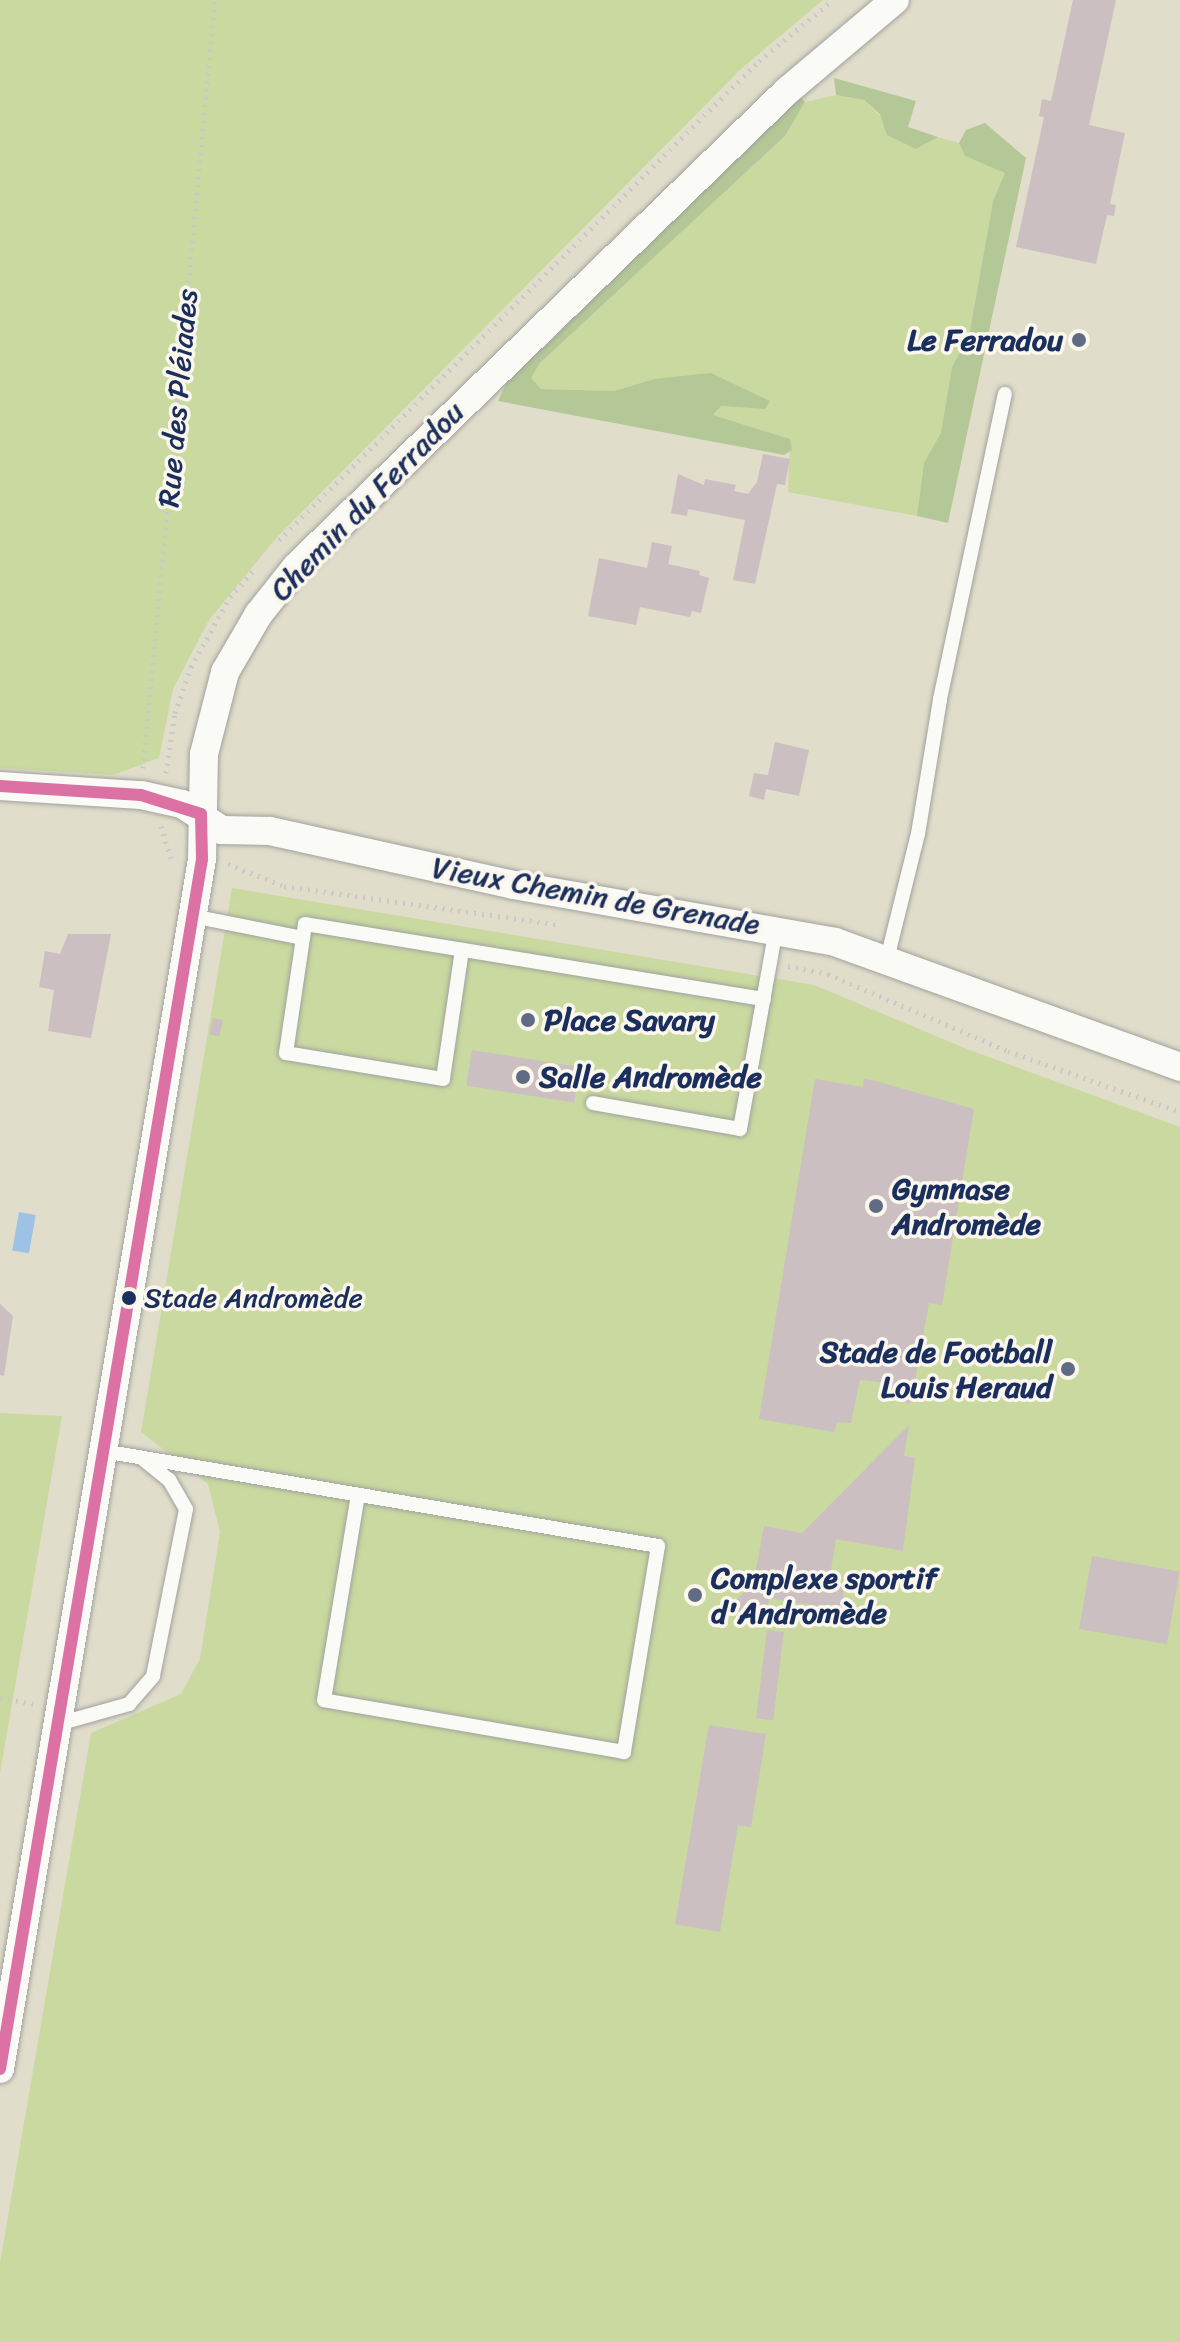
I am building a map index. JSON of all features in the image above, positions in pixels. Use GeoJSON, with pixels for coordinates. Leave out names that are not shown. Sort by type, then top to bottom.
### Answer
{"type":"FeatureCollection","features":[{"type":"Feature","properties":{"kind":"street","name":"Chemin du Ferradou"},"geometry":{"type":"LineString","coordinates":[[0,2069],[202,859],[204,754],[225,672],[258,615],[296,567],[787,91],[895,0]]}},
{"type":"Feature","properties":{"kind":"street","name":"Vieux Chemin de Grenade"},"geometry":{"type":"LineString","coordinates":[[0,786],[141,795],[201,814],[222,830],[270,831],[513,885],[776,928],[887,959],[1180,1067]]}},
{"type":"Feature","properties":{"kind":"lane"},"geometry":{"type":"LineString","coordinates":[[887,959],[918,834],[940,699],[1005,394]]}},
{"type":"Feature","properties":{"kind":"lane"},"geometry":{"type":"LineString","coordinates":[[192,916],[462,950],[764,999]]}},
{"type":"Feature","properties":{"kind":"lane"},"geometry":{"type":"LineString","coordinates":[[593,1103],[740,1129],[776,928]]}},
{"type":"Feature","properties":{"kind":"lane"},"geometry":{"type":"LineString","coordinates":[[304,931],[286,1053],[443,1079],[462,950]]}},
{"type":"Feature","properties":{"kind":"lane"},"geometry":{"type":"LineString","coordinates":[[103,1451],[658,1546],[624,1752],[324,1700],[358,1495]]}},
{"type":"Feature","properties":{"kind":"lane"},"geometry":{"type":"LineString","coordinates":[[58,1724],[129,1704],[153,1676],[186,1509],[169,1480],[142,1457]]}},
{"type":"Feature","properties":{"kind":"path","name":"Rue des Pléiades"},"geometry":{"type":"LineString","coordinates":[[141,795],[215,0]]}},
{"type":"Feature","properties":{"kind":"path"},"geometry":{"type":"LineString","coordinates":[[159,821],[171,855]]}},
{"type":"Feature","properties":{"kind":"path","name":"Vieux Chemin de Grenade"},"geometry":{"type":"LineString","coordinates":[[229,864],[284,886],[569,926]]}},
{"type":"Feature","properties":{"kind":"path","name":"Vieux Chemin de Grenade"},"geometry":{"type":"LineString","coordinates":[[783,965],[828,974],[1008,1051],[1180,1112]]}},
{"type":"Feature","properties":{"kind":"green space"},"geometry":{"type":"Polygon","coordinates":[[[0,0],[823,0],[741,69],[276,538],[209,620],[173,689],[159,758],[113,775],[0,768],[0,0]]]}},
{"type":"Feature","properties":{"kind":"green space"},"geometry":{"type":"Polygon","coordinates":[[[834,78],[916,101],[908,127],[938,137],[916,149],[887,135],[880,114],[864,100],[836,95],[834,78]]]}},
{"type":"Feature","properties":{"kind":"green space"},"geometry":{"type":"Polygon","coordinates":[[[836,95],[864,100],[916,149],[938,137],[959,143],[965,156],[1006,172],[993,201],[969,336],[952,367],[942,433],[924,463],[917,516],[788,492],[790,439],[712,415],[720,406],[765,409],[654,379],[614,391],[541,389],[531,378],[540,363],[785,136],[805,102],[836,95]]]}},
{"type":"Feature","properties":{"kind":"green space"},"geometry":{"type":"Polygon","coordinates":[[[800,96],[805,102],[785,136],[540,363],[531,378],[541,389],[614,391],[654,379],[711,373],[770,401],[765,409],[721,406],[713,415],[790,439],[792,450],[784,455],[498,401],[511,373],[800,96]]]}},
{"type":"Feature","properties":{"kind":"green space"},"geometry":{"type":"Polygon","coordinates":[[[985,123],[1026,158],[948,523],[917,516],[924,463],[941,433],[952,367],[969,336],[993,201],[1005,173],[965,156],[959,143],[966,130],[985,123]]]}},
{"type":"Feature","properties":{"kind":"green space","name":"Complexe sportif d'Andromède"},"geometry":{"type":"Polygon","coordinates":[[[232,888],[814,985],[967,1049],[1180,1127],[1180,2342],[0,2342],[0,2263],[91,1733],[181,1694],[200,1659],[220,1532],[208,1484],[141,1432],[232,888]]]}},
{"type":"Feature","properties":{"kind":"green space"},"geometry":{"type":"Polygon","coordinates":[[[0,1413],[62,1416],[0,1773],[0,1413]]]}},
{"type":"Feature","properties":{"kind":"water"},"geometry":{"type":"Polygon","coordinates":[[[19,1212],[36,1215],[29,1253],[12,1250],[19,1212]]]}},
{"type":"Feature","properties":{"kind":"building"},"geometry":{"type":"Polygon","coordinates":[[[1073,0],[1116,0],[1089,125],[1125,133],[1110,204],[1116,205],[1114,216],[1107,215],[1096,264],[1016,247],[1044,117],[1039,116],[1042,99],[1051,101],[1073,0]]]}},
{"type":"Feature","properties":{"kind":"building"},"geometry":{"type":"Polygon","coordinates":[[[763,454],[790,459],[785,485],[777,484],[755,584],[733,580],[745,520],[688,509],[687,516],[671,513],[678,474],[704,485],[705,479],[736,485],[734,491],[748,494],[757,482],[763,454]]]}},
{"type":"Feature","properties":{"kind":"building"},"geometry":{"type":"Polygon","coordinates":[[[652,542],[672,546],[668,564],[700,571],[699,575],[709,578],[701,613],[692,611],[690,617],[640,607],[636,625],[588,616],[599,558],[647,568],[652,542]]]}},
{"type":"Feature","properties":{"kind":"building"},"geometry":{"type":"Polygon","coordinates":[[[775,742],[809,750],[799,796],[766,789],[764,800],[749,796],[754,773],[768,775],[775,742]]]}},
{"type":"Feature","properties":{"kind":"building"},"geometry":{"type":"Polygon","coordinates":[[[68,934],[111,934],[91,1038],[48,1031],[54,990],[39,987],[45,951],[60,954],[68,934]]]}},
{"type":"Feature","properties":{"kind":"building"},"geometry":{"type":"Polygon","coordinates":[[[213,1018],[223,1020],[220,1037],[210,1035],[213,1018]]]}},
{"type":"Feature","properties":{"kind":"building","name":"Salle Andromède"},"geometry":{"type":"Polygon","coordinates":[[[472,1050],[580,1067],[574,1103],[466,1086],[472,1050]]]}},
{"type":"Feature","properties":{"kind":"building","name":"Gymnase Andromède"},"geometry":{"type":"Polygon","coordinates":[[[815,1079],[863,1087],[864,1079],[872,1080],[974,1109],[942,1305],[929,1303],[911,1403],[885,1398],[887,1383],[860,1380],[851,1423],[837,1422],[834,1432],[759,1419],[815,1079]]]}},
{"type":"Feature","properties":{"kind":"building"},"geometry":{"type":"Polygon","coordinates":[[[0,1304],[13,1316],[4,1376],[0,1375],[0,1304]]]}},
{"type":"Feature","properties":{"kind":"building"},"geometry":{"type":"Polygon","coordinates":[[[909,1425],[904,1456],[915,1458],[903,1551],[836,1539],[829,1582],[845,1585],[839,1623],[822,1620],[823,1607],[769,1598],[767,1616],[727,1609],[765,1571],[756,1570],[764,1526],[802,1533],[909,1425]]]}},
{"type":"Feature","properties":{"kind":"building"},"geometry":{"type":"Polygon","coordinates":[[[1092,1556],[1180,1571],[1167,1644],[1079,1629],[1092,1556]]]}},
{"type":"Feature","properties":{"kind":"building"},"geometry":{"type":"Polygon","coordinates":[[[767,1630],[784,1632],[773,1720],[756,1718],[767,1630]]]}},
{"type":"Feature","properties":{"kind":"building"},"geometry":{"type":"Polygon","coordinates":[[[709,1725],[766,1734],[751,1827],[738,1825],[720,1932],[675,1924],[709,1725]]]}},
{"type":"Feature","properties":{"kind":"transit line"},"geometry":{"type":"LineString","coordinates":[[0,786],[141,795],[201,814]]}},
{"type":"Feature","properties":{"kind":"transit line"},"geometry":{"type":"LineString","coordinates":[[0,2069],[202,859],[201,814]]}},
{"type":"Feature","properties":{"kind":"place","name":"Le Ferradou"},"geometry":{"type":"Point","coordinates":[1079,340]}},
{"type":"Feature","properties":{"kind":"place","name":"Place Savary"},"geometry":{"type":"Point","coordinates":[528,1020]}},
{"type":"Feature","properties":{"kind":"place","name":"Salle Andromède"},"geometry":{"type":"Point","coordinates":[523,1077]}},
{"type":"Feature","properties":{"kind":"place","name":"Gymnase Andromède"},"geometry":{"type":"Point","coordinates":[876,1206]}},
{"type":"Feature","properties":{"kind":"place","name":"Stade Andromède"},"geometry":{"type":"Point","coordinates":[129,1298]}},
{"type":"Feature","properties":{"kind":"place","name":"Stade de Football Louis Heraud"},"geometry":{"type":"Point","coordinates":[1068,1369]}},
{"type":"Feature","properties":{"kind":"place","name":"Complexe sportif d'Andromède"},"geometry":{"type":"Point","coordinates":[695,1595]}}]}
